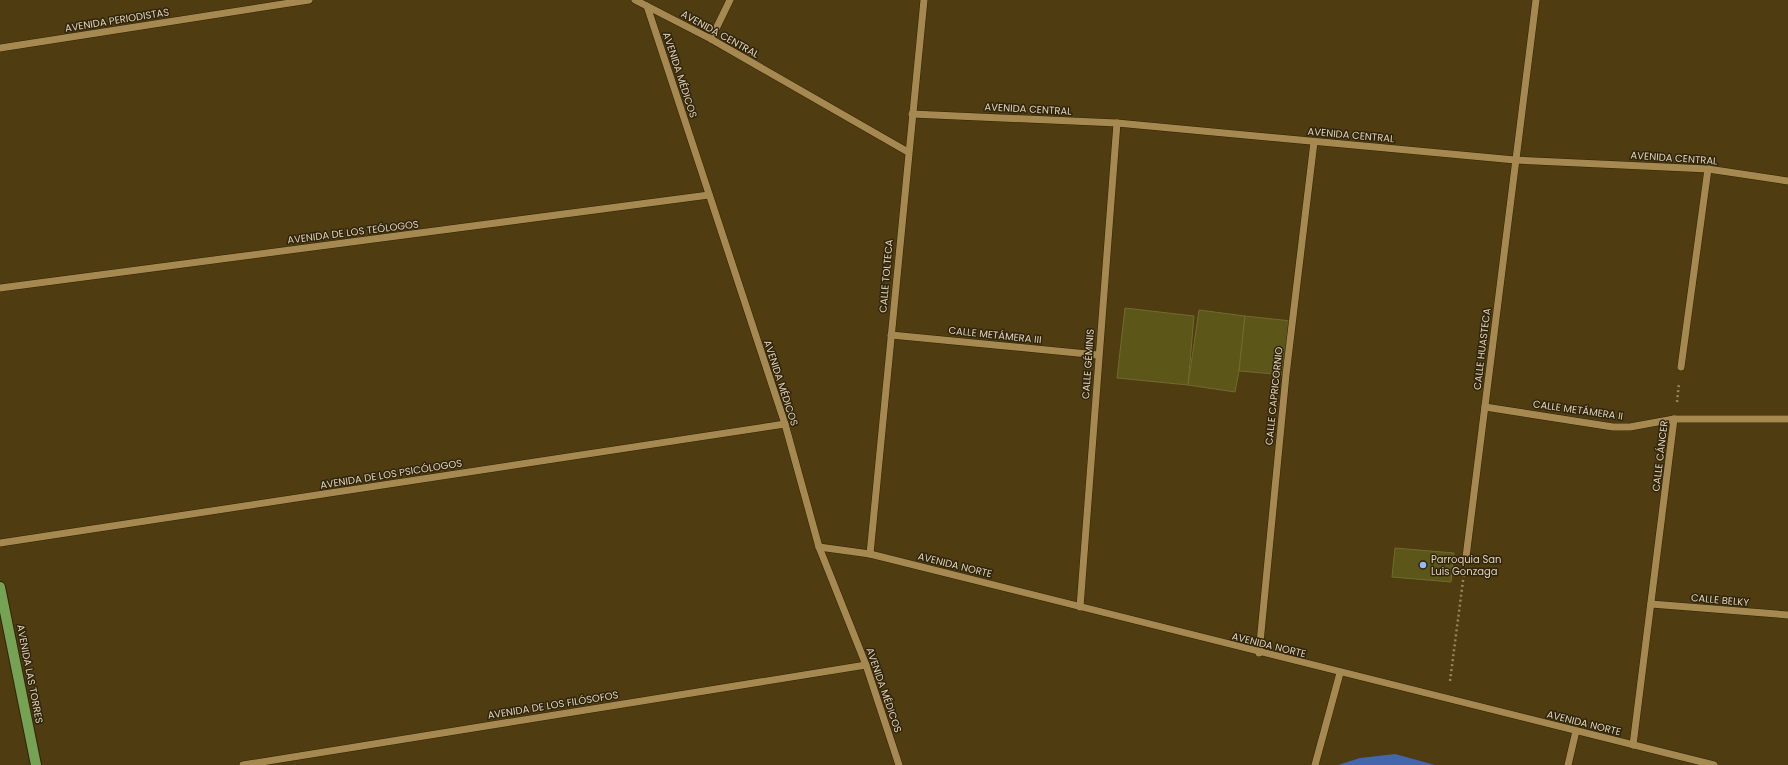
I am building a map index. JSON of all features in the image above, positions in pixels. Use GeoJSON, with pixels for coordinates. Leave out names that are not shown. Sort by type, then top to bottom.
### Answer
{"type":"FeatureCollection","features":[{"type":"Feature","properties":{"kind":"main road","name":"AVENIDA LAS TORRES"},"geometry":{"type":"LineString","coordinates":[[0,587],[36,765]]}},
{"type":"Feature","properties":{"kind":"street","name":"AVENIDA PERIODISTAS"},"geometry":{"type":"LineString","coordinates":[[0,48],[309,0]]}},
{"type":"Feature","properties":{"kind":"street","name":"AVENIDA CENTRAL"},"geometry":{"type":"LineString","coordinates":[[635,0],[711,39],[908,152]]}},
{"type":"Feature","properties":{"kind":"street"},"geometry":{"type":"LineString","coordinates":[[711,39],[730,0]]}},
{"type":"Feature","properties":{"kind":"street","name":"CALLE TOLTECA"},"geometry":{"type":"LineString","coordinates":[[870,554],[924,0]]}},
{"type":"Feature","properties":{"kind":"street","name":"CALLE HUASTECA"},"geometry":{"type":"LineString","coordinates":[[1466,557],[1536,0]]}},
{"type":"Feature","properties":{"kind":"street","name":"AVENIDA MÉDICOS"},"geometry":{"type":"LineString","coordinates":[[646,6],[785,424],[820,547],[866,665],[899,765]]}},
{"type":"Feature","properties":{"kind":"street","name":"AVENIDA CENTRAL"},"geometry":{"type":"LineString","coordinates":[[912,114],[1117,123],[1515,160],[1708,169],[1788,181]]}},
{"type":"Feature","properties":{"kind":"street","name":"CALLE GÉMINIS"},"geometry":{"type":"LineString","coordinates":[[1080,607],[1098,355],[1117,123]]}},
{"type":"Feature","properties":{"kind":"street","name":"CALLE CAPRICORNIO"},"geometry":{"type":"LineString","coordinates":[[1259,653],[1286,375],[1314,142]]}},
{"type":"Feature","properties":{"kind":"street"},"geometry":{"type":"LineString","coordinates":[[1681,367],[1708,169]]}},
{"type":"Feature","properties":{"kind":"street","name":"AVENIDA DE LOS TEÓLOGOS"},"geometry":{"type":"LineString","coordinates":[[0,288],[709,195]]}},
{"type":"Feature","properties":{"kind":"street","name":"CALLE METÁMERA III"},"geometry":{"type":"LineString","coordinates":[[891,335],[1098,355]]}},
{"type":"Feature","properties":{"kind":"street","name":"CALLE METÁMERA II"},"geometry":{"type":"LineString","coordinates":[[1485,406],[1613,427],[1630,427],[1674,418],[1788,419]]}},
{"type":"Feature","properties":{"kind":"street","name":"CALLE CÁNCER"},"geometry":{"type":"LineString","coordinates":[[1633,745],[1674,418]]}},
{"type":"Feature","properties":{"kind":"street","name":"AVENIDA DE LOS PSICÓLOGOS"},"geometry":{"type":"LineString","coordinates":[[0,543],[785,424]]}},
{"type":"Feature","properties":{"kind":"street","name":"AVENIDA NORTE"},"geometry":{"type":"LineString","coordinates":[[820,547],[870,554],[1259,653],[1714,765]]}},
{"type":"Feature","properties":{"kind":"street","name":"CALLE BELKY"},"geometry":{"type":"LineString","coordinates":[[1651,604],[1788,615]]}},
{"type":"Feature","properties":{"kind":"street","name":"AVENIDA DE LOS FILÓSOFOS"},"geometry":{"type":"LineString","coordinates":[[243,765],[866,665]]}},
{"type":"Feature","properties":{"kind":"street"},"geometry":{"type":"LineString","coordinates":[[1315,765],[1340,673]]}},
{"type":"Feature","properties":{"kind":"street"},"geometry":{"type":"LineString","coordinates":[[1568,765],[1576,731]]}},
{"type":"Feature","properties":{"kind":"path","name":"CALLE CÁNCER"},"geometry":{"type":"LineString","coordinates":[[1674,418],[1681,367]]}},
{"type":"Feature","properties":{"kind":"path"},"geometry":{"type":"LineString","coordinates":[[1447,700],[1466,557]]}},
{"type":"Feature","properties":{"kind":"water"},"geometry":{"type":"Polygon","coordinates":[[[1395,754],[1435,765],[1338,765],[1360,758],[1395,754]]]}},
{"type":"Feature","properties":{"kind":"building"},"geometry":{"type":"Polygon","coordinates":[[[1125,308],[1194,316],[1188,385],[1117,378],[1125,308]]]}},
{"type":"Feature","properties":{"kind":"building"},"geometry":{"type":"Polygon","coordinates":[[[1199,310],[1245,316],[1239,371],[1235,392],[1188,385],[1199,310]]]}},
{"type":"Feature","properties":{"kind":"building"},"geometry":{"type":"Polygon","coordinates":[[[1245,316],[1291,321],[1286,375],[1239,371],[1245,316]]]}},
{"type":"Feature","properties":{"kind":"building","name":"Parroquia San Luis Gonzaga"},"geometry":{"type":"Polygon","coordinates":[[[1395,548],[1454,553],[1451,582],[1392,577],[1395,548]]]}},
{"type":"Feature","properties":{"kind":"place","name":"Parroquia San Luis Gonzaga"},"geometry":{"type":"Point","coordinates":[1423,565]}}]}
